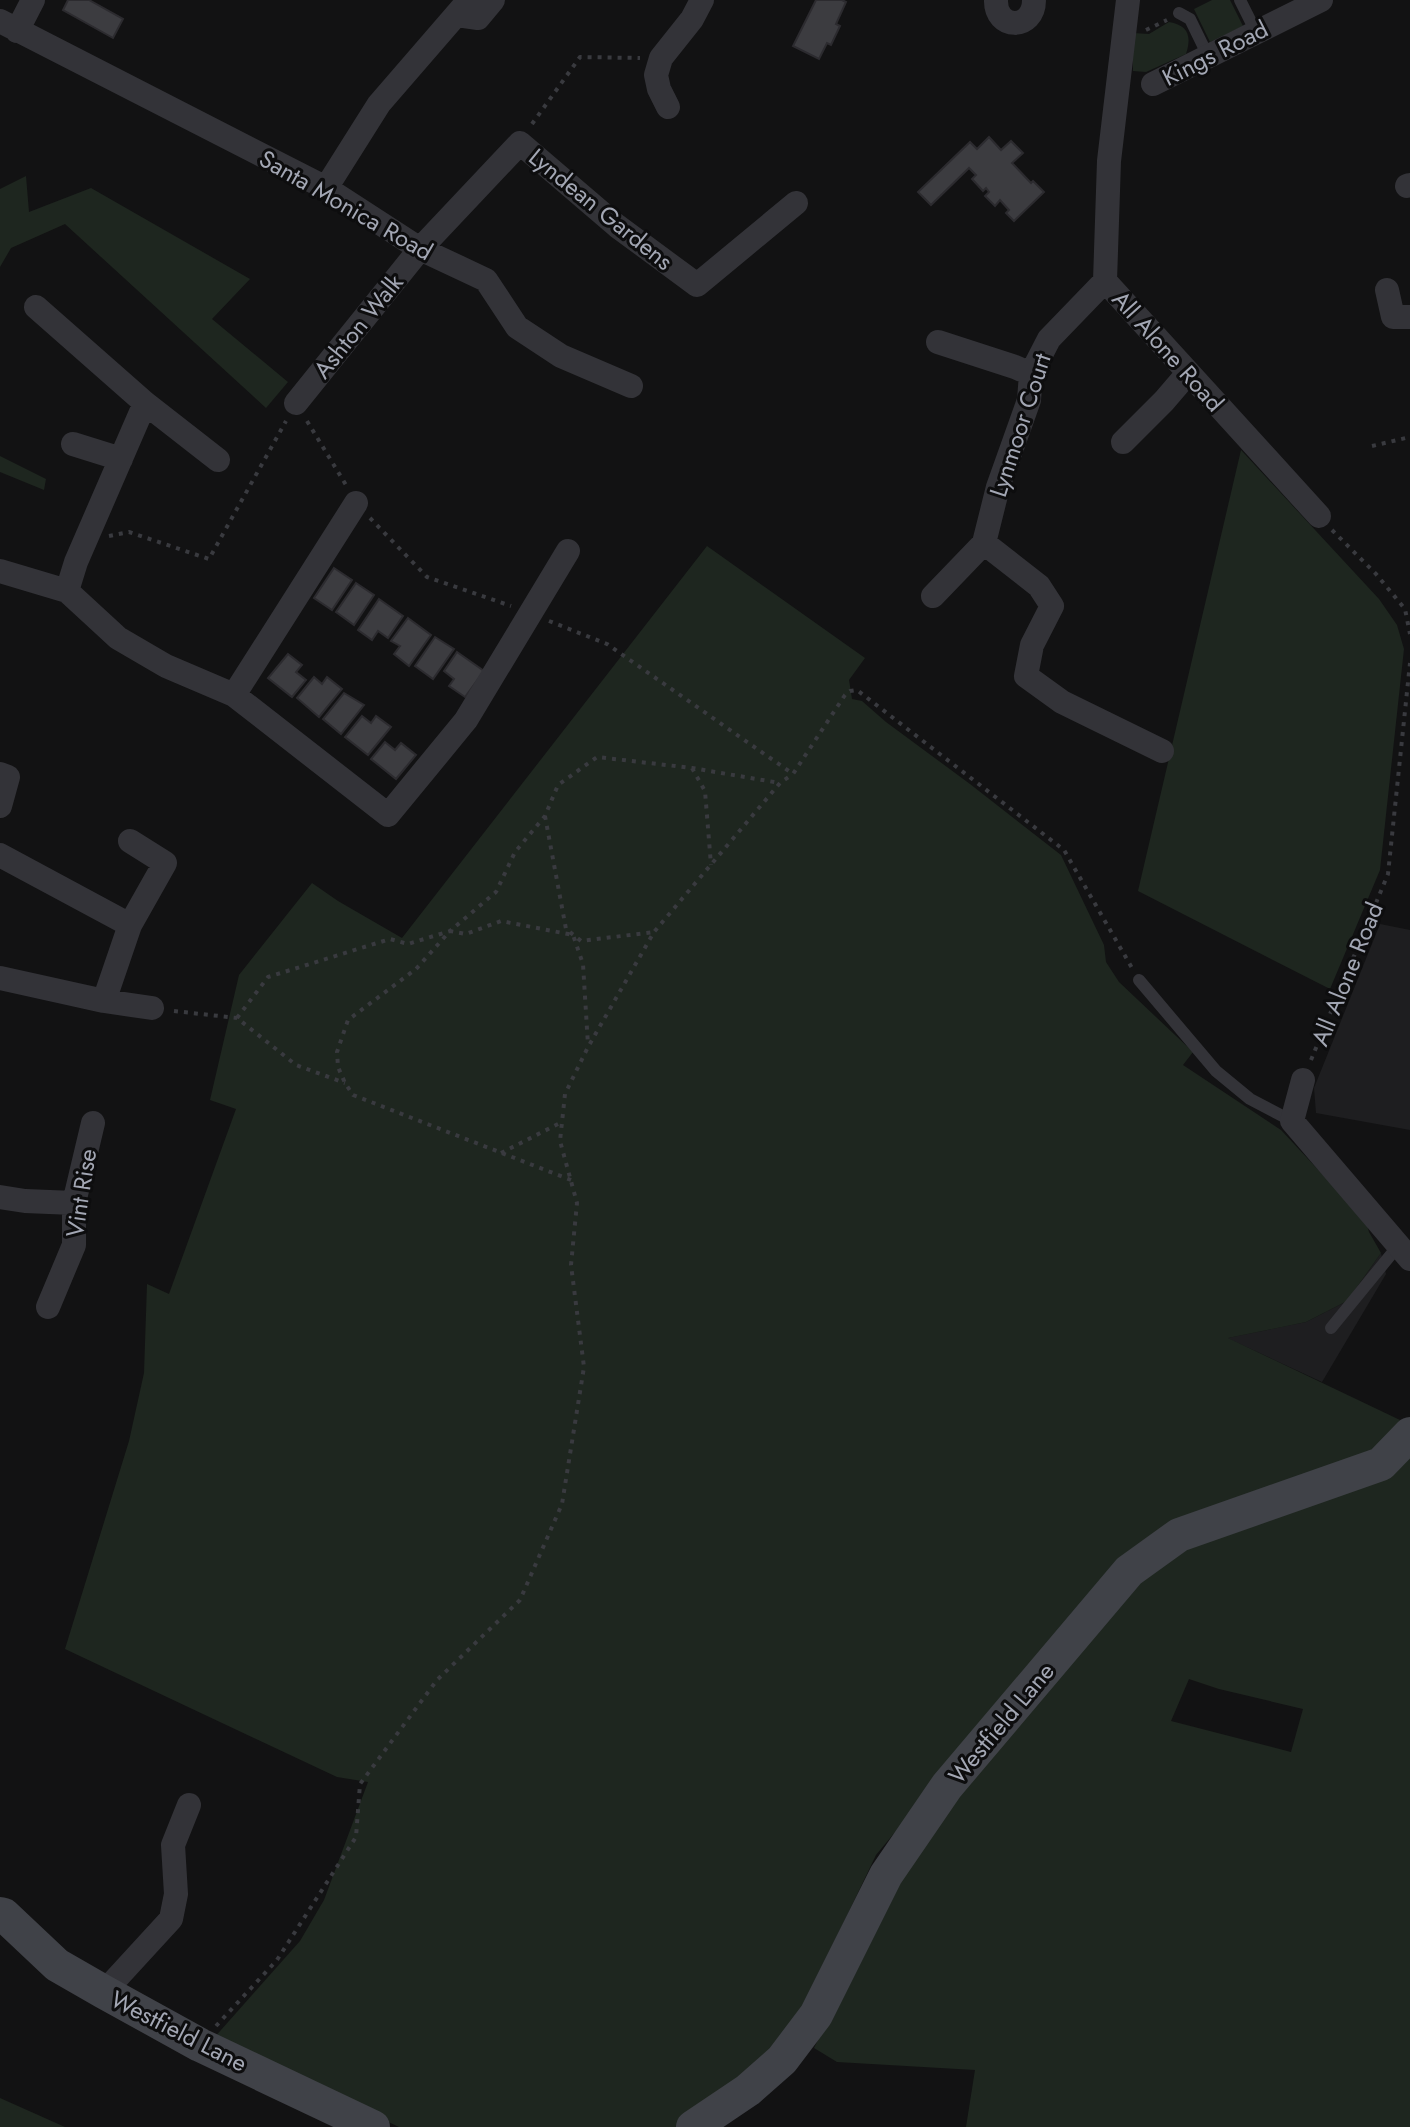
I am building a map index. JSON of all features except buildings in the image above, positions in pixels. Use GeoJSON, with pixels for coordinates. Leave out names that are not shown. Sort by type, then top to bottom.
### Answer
{"type":"FeatureCollection","features":[{"type":"Feature","properties":{"kind":"street"},"geometry":{"type":"LineString","coordinates":[[8,26],[33,0]]}},
{"type":"Feature","properties":{"kind":"street"},"geometry":{"type":"LineString","coordinates":[[326,188],[379,104],[463,8],[478,18],[493,0]]}},
{"type":"Feature","properties":{"kind":"street"},"geometry":{"type":"LineString","coordinates":[[668,107],[656,75],[661,58],[692,19],[702,0]]}},
{"type":"Feature","properties":{"kind":"street"},"geometry":{"type":"LineString","coordinates":[[996,0],[1000,17],[1017,23],[1032,13],[1034,0]]}},
{"type":"Feature","properties":{"kind":"street","name":"All Alone Road"},"geometry":{"type":"LineString","coordinates":[[1128,0],[1109,161],[1105,281],[1319,516]]}},
{"type":"Feature","properties":{"kind":"street","name":"Kings Road"},"geometry":{"type":"LineString","coordinates":[[1153,84],[1312,2]]}},
{"type":"Feature","properties":{"kind":"street","name":"Santa Monica Road"},"geometry":{"type":"LineString","coordinates":[[8,26],[326,188],[420,249],[486,280],[517,327],[561,356],[631,386]]}},
{"type":"Feature","properties":{"kind":"street","name":"Lyndean Gardens"},"geometry":{"type":"LineString","coordinates":[[420,249],[520,143],[617,226],[697,285],[796,203]]}},
{"type":"Feature","properties":{"kind":"street","name":"Ashton Walk"},"geometry":{"type":"LineString","coordinates":[[296,403],[420,249]]}},
{"type":"Feature","properties":{"kind":"street","name":"Lynmoor Court"},"geometry":{"type":"LineString","coordinates":[[933,596],[984,543],[998,487],[1029,400],[1031,374],[1049,339],[1105,281]]}},
{"type":"Feature","properties":{"kind":"street"},"geometry":{"type":"LineString","coordinates":[[1387,290],[1393,317],[1410,317]]}},
{"type":"Feature","properties":{"kind":"street"},"geometry":{"type":"LineString","coordinates":[[36,307],[145,403],[218,460]]}},
{"type":"Feature","properties":{"kind":"street"},"geometry":{"type":"LineString","coordinates":[[938,342],[1031,374]]}},
{"type":"Feature","properties":{"kind":"street"},"geometry":{"type":"LineString","coordinates":[[1123,442],[1188,373]]}},
{"type":"Feature","properties":{"kind":"street"},"geometry":{"type":"LineString","coordinates":[[67,591],[76,562],[145,403]]}},
{"type":"Feature","properties":{"kind":"street"},"geometry":{"type":"LineString","coordinates":[[73,444],[121,459]]}},
{"type":"Feature","properties":{"kind":"street"},"geometry":{"type":"LineString","coordinates":[[234,695],[356,503]]}},
{"type":"Feature","properties":{"kind":"street"},"geometry":{"type":"LineString","coordinates":[[984,543],[1039,586],[1052,606],[1032,645],[1026,676],[1062,702],[1162,751]]}},
{"type":"Feature","properties":{"kind":"street"},"geometry":{"type":"LineString","coordinates":[[0,571],[67,591],[118,638],[166,666],[234,695],[388,815],[466,720],[568,551]]}},
{"type":"Feature","properties":{"kind":"street"},"geometry":{"type":"LineString","coordinates":[[0,774],[8,777],[0,806]]}},
{"type":"Feature","properties":{"kind":"street"},"geometry":{"type":"LineString","coordinates":[[104,1001],[130,925],[165,863],[130,841]]}},
{"type":"Feature","properties":{"kind":"street"},"geometry":{"type":"LineString","coordinates":[[0,855],[130,925]]}},
{"type":"Feature","properties":{"kind":"street"},"geometry":{"type":"LineString","coordinates":[[0,978],[104,1001],[152,1008]]}},
{"type":"Feature","properties":{"kind":"street"},"geometry":{"type":"LineString","coordinates":[[1303,1080],[1292,1121],[1404,1252]]}},
{"type":"Feature","properties":{"kind":"street","name":"Vint Rise"},"geometry":{"type":"LineString","coordinates":[[48,1307],[74,1245],[74,1203],[93,1123]]}},
{"type":"Feature","properties":{"kind":"street"},"geometry":{"type":"LineString","coordinates":[[0,1197],[74,1203]]}},
{"type":"Feature","properties":{"kind":"street","name":"Westfield Lane"},"geometry":{"type":"LineString","coordinates":[[693,2127],[748,2090],[782,2060],[816,2015],[886,1875],[947,1786],[1129,1571],[1179,1535],[1381,1464],[1410,1434]]}},
{"type":"Feature","properties":{"kind":"street"},"geometry":{"type":"LineString","coordinates":[[104,1992],[171,1919],[176,1894],[173,1845],[189,1805]]}},
{"type":"Feature","properties":{"kind":"street","name":"Westfield Lane"},"geometry":{"type":"LineString","coordinates":[[0,1914],[57,1965],[104,1992],[200,2045],[373,2127]]}},
{"type":"Feature","properties":{"kind":"lane"},"geometry":{"type":"LineString","coordinates":[[1240,0],[1256,32]]}},
{"type":"Feature","properties":{"kind":"lane"},"geometry":{"type":"LineString","coordinates":[[1179,13],[1190,19],[1208,56]]}},
{"type":"Feature","properties":{"kind":"lane"},"geometry":{"type":"LineString","coordinates":[[1139,980],[1216,1071],[1250,1099],[1292,1121]]}},
{"type":"Feature","properties":{"kind":"lane"},"geometry":{"type":"LineString","coordinates":[[1331,1328],[1404,1252]]}},
{"type":"Feature","properties":{"kind":"path"},"geometry":{"type":"LineString","coordinates":[[520,143],[580,57],[661,58]]}},
{"type":"Feature","properties":{"kind":"path"},"geometry":{"type":"LineString","coordinates":[[76,562],[97,539],[129,532],[209,559],[296,403],[356,503],[427,577],[531,613],[607,644],[793,774]]}},
{"type":"Feature","properties":{"kind":"path"},"geometry":{"type":"LineString","coordinates":[[1372,446],[1410,437]]}},
{"type":"Feature","properties":{"kind":"path"},"geometry":{"type":"LineString","coordinates":[[1319,516],[1376,574],[1405,609],[1410,634]]}},
{"type":"Feature","properties":{"kind":"path","name":"All Alone Road"},"geometry":{"type":"LineString","coordinates":[[1303,1080],[1388,874],[1410,663]]}},
{"type":"Feature","properties":{"kind":"path"},"geometry":{"type":"LineString","coordinates":[[200,2045],[277,1960],[356,1837],[360,1784],[437,1680],[520,1600],[562,1504],[584,1367],[571,1265],[577,1203],[560,1141],[565,1094],[588,1047],[654,932],[780,783],[793,774],[845,695],[857,690],[1064,850],[1139,980]]}},
{"type":"Feature","properties":{"kind":"path"},"geometry":{"type":"LineString","coordinates":[[571,1180],[353,1095],[338,1067],[337,1052],[348,1020],[416,969],[450,931],[496,892],[515,852],[545,816],[558,785],[597,757],[692,768],[780,783]]}},
{"type":"Feature","properties":{"kind":"path"},"geometry":{"type":"LineString","coordinates":[[692,768],[705,791],[711,865]]}},
{"type":"Feature","properties":{"kind":"path"},"geometry":{"type":"LineString","coordinates":[[545,816],[566,929],[581,941],[654,932]]}},
{"type":"Feature","properties":{"kind":"path"},"geometry":{"type":"LineString","coordinates":[[237,1018],[268,977],[390,939],[408,944],[450,931],[466,934],[501,921],[573,935]]}},
{"type":"Feature","properties":{"kind":"path"},"geometry":{"type":"LineString","coordinates":[[573,935],[583,964],[588,1047]]}},
{"type":"Feature","properties":{"kind":"path"},"geometry":{"type":"LineString","coordinates":[[152,1008],[237,1018],[296,1065],[345,1083]]}},
{"type":"Feature","properties":{"kind":"path"},"geometry":{"type":"LineString","coordinates":[[501,1153],[562,1122]]}},
{"type":"Feature","properties":{"kind":"shaded area"},"geometry":{"type":"Polygon","coordinates":[[[1212,0],[1230,0],[1243,26],[1210,42],[1194,9],[1212,0]]]}},
{"type":"Feature","properties":{"kind":"shaded area"},"geometry":{"type":"Polygon","coordinates":[[[1169,22],[1187,32],[1189,42],[1186,54],[1146,72],[1133,71],[1133,33],[1149,34],[1169,22]]]}},
{"type":"Feature","properties":{"kind":"shaded area"},"geometry":{"type":"Polygon","coordinates":[[[26,176],[29,212],[91,188],[250,279],[212,319],[288,382],[266,408],[65,224],[11,248],[0,267],[0,189],[26,176]]]}},
{"type":"Feature","properties":{"kind":"shaded area"},"geometry":{"type":"Polygon","coordinates":[[[1241,450],[1379,599],[1397,625],[1404,649],[1380,870],[1330,989],[1138,891],[1241,450]]]}},
{"type":"Feature","properties":{"kind":"shaded area"},"geometry":{"type":"Polygon","coordinates":[[[0,456],[46,479],[44,490],[0,472],[0,456]]]}},
{"type":"Feature","properties":{"kind":"shaded area"},"geometry":{"type":"Polygon","coordinates":[[[707,546],[865,658],[849,680],[852,699],[862,701],[1061,855],[1104,945],[1106,962],[1119,982],[1193,1052],[1183,1065],[1281,1130],[1366,1221],[1381,1253],[1347,1301],[1306,1322],[1228,1338],[1400,1420],[1389,1444],[1202,1519],[999,1707],[876,1855],[807,1999],[780,2042],[680,2127],[399,2127],[213,2039],[300,1941],[324,1900],[368,1782],[337,1777],[65,1649],[129,1441],[144,1373],[147,1284],[169,1294],[236,1109],[210,1100],[239,975],[312,883],[402,938],[707,546]]]}},
{"type":"Feature","properties":{"kind":"shaded area"},"geometry":{"type":"Polygon","coordinates":[[[1380,924],[1410,930],[1410,1130],[1316,1113],[1314,1088],[1380,924]]]}},
{"type":"Feature","properties":{"kind":"shaded area"},"geometry":{"type":"Polygon","coordinates":[[[1381,1253],[1386,1274],[1322,1382],[1227,1338],[1306,1322],[1347,1301],[1381,1253]]]}},
{"type":"Feature","properties":{"kind":"shaded area"},"geometry":{"type":"Polygon","coordinates":[[[1410,1451],[1410,2127],[966,2127],[975,2070],[837,2062],[814,2048],[878,1916],[942,1808],[1164,1554],[1410,1451]],[[1189,1679],[1171,1721],[1291,1752],[1303,1709],[1189,1679]]]}},
{"type":"Feature","properties":{"kind":"shaded area"},"geometry":{"type":"Polygon","coordinates":[[[0,2098],[65,2127],[0,2127],[0,2098]]]}}]}
